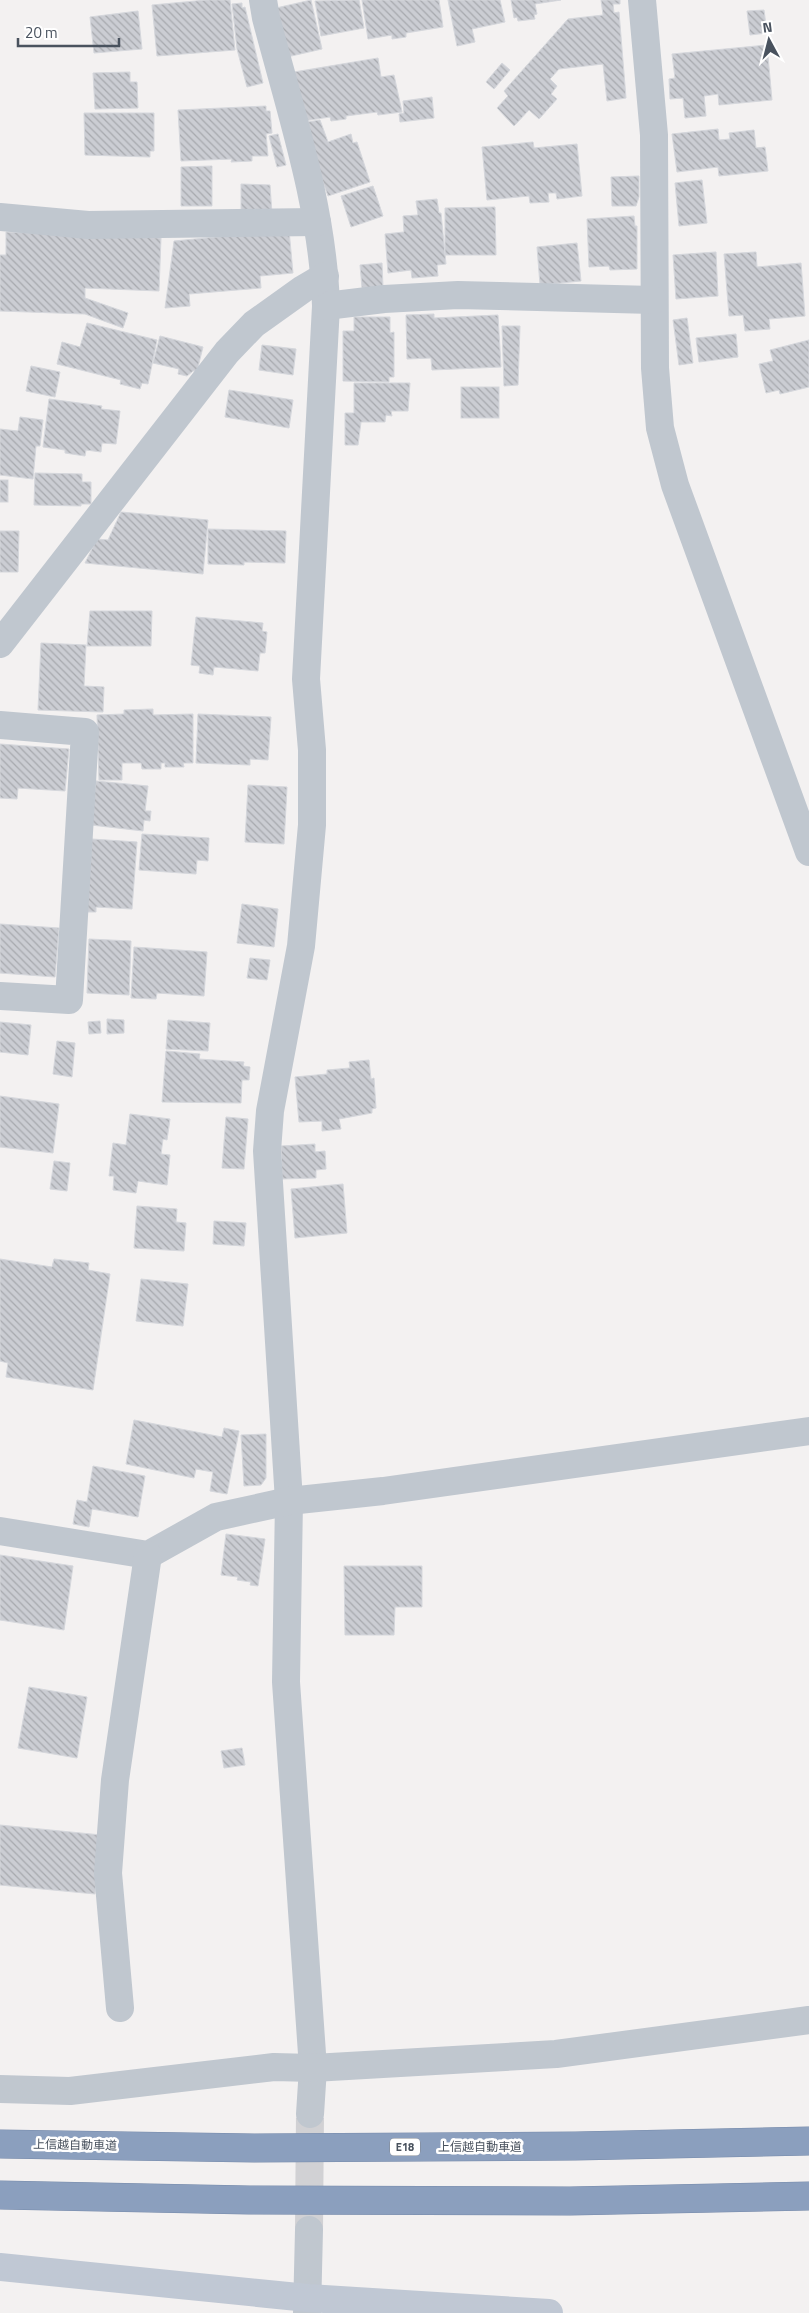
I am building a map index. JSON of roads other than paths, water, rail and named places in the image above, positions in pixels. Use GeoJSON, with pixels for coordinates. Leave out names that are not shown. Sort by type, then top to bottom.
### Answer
{"type":"FeatureCollection","features":[{"type":"Feature","properties":{"kind":"highway","name":"上信越自動車道"},"geometry":{"type":"LineString","coordinates":[[0,2144],[254,2148],[576,2146],[809,2141]]}},
{"type":"Feature","properties":{"kind":"highway"},"geometry":{"type":"LineString","coordinates":[[0,2195],[250,2200],[570,2201],[809,2196]]}},
{"type":"Feature","properties":{"kind":"street"},"geometry":{"type":"LineString","coordinates":[[263,0],[317,222],[325,276],[326,306],[306,679],[312,750],[312,825],[301,946],[270,1111],[267,1151],[289,1501],[286,1682],[313,2068],[310,2114]]}},
{"type":"Feature","properties":{"kind":"street"},"geometry":{"type":"LineString","coordinates":[[642,0],[654,135],[653,300],[655,368],[660,428],[675,485],[809,852]]}},
{"type":"Feature","properties":{"kind":"street"},"geometry":{"type":"LineString","coordinates":[[0,217],[88,225],[317,222]]}},
{"type":"Feature","properties":{"kind":"street"},"geometry":{"type":"LineString","coordinates":[[0,644],[227,352],[254,324],[303,289],[325,276]]}},
{"type":"Feature","properties":{"kind":"street"},"geometry":{"type":"LineString","coordinates":[[326,306],[384,299],[458,295],[653,300]]}},
{"type":"Feature","properties":{"kind":"street"},"geometry":{"type":"LineString","coordinates":[[0,725],[85,732],[69,1000],[0,996]]}},
{"type":"Feature","properties":{"kind":"street"},"geometry":{"type":"LineString","coordinates":[[0,1531],[148,1556],[216,1517],[289,1501],[383,1491],[809,1431]]}},
{"type":"Feature","properties":{"kind":"street"},"geometry":{"type":"LineString","coordinates":[[120,2008],[108,1873],[115,1780],[148,1556]]}},
{"type":"Feature","properties":{"kind":"street"},"geometry":{"type":"LineString","coordinates":[[0,2089],[70,2091],[274,2067],[313,2068],[556,2054],[667,2041],[809,2020]]}},
{"type":"Feature","properties":{"kind":"street"},"geometry":{"type":"LineString","coordinates":[[307,2305],[309,2230]]}},
{"type":"Feature","properties":{"kind":"street"},"geometry":{"type":"LineString","coordinates":[[0,2267],[307,2305],[549,2313]]}},
{"type":"Feature","properties":{"kind":"tunnel"},"geometry":{"type":"LineString","coordinates":[[309,2230],[310,2114]]}}]}
